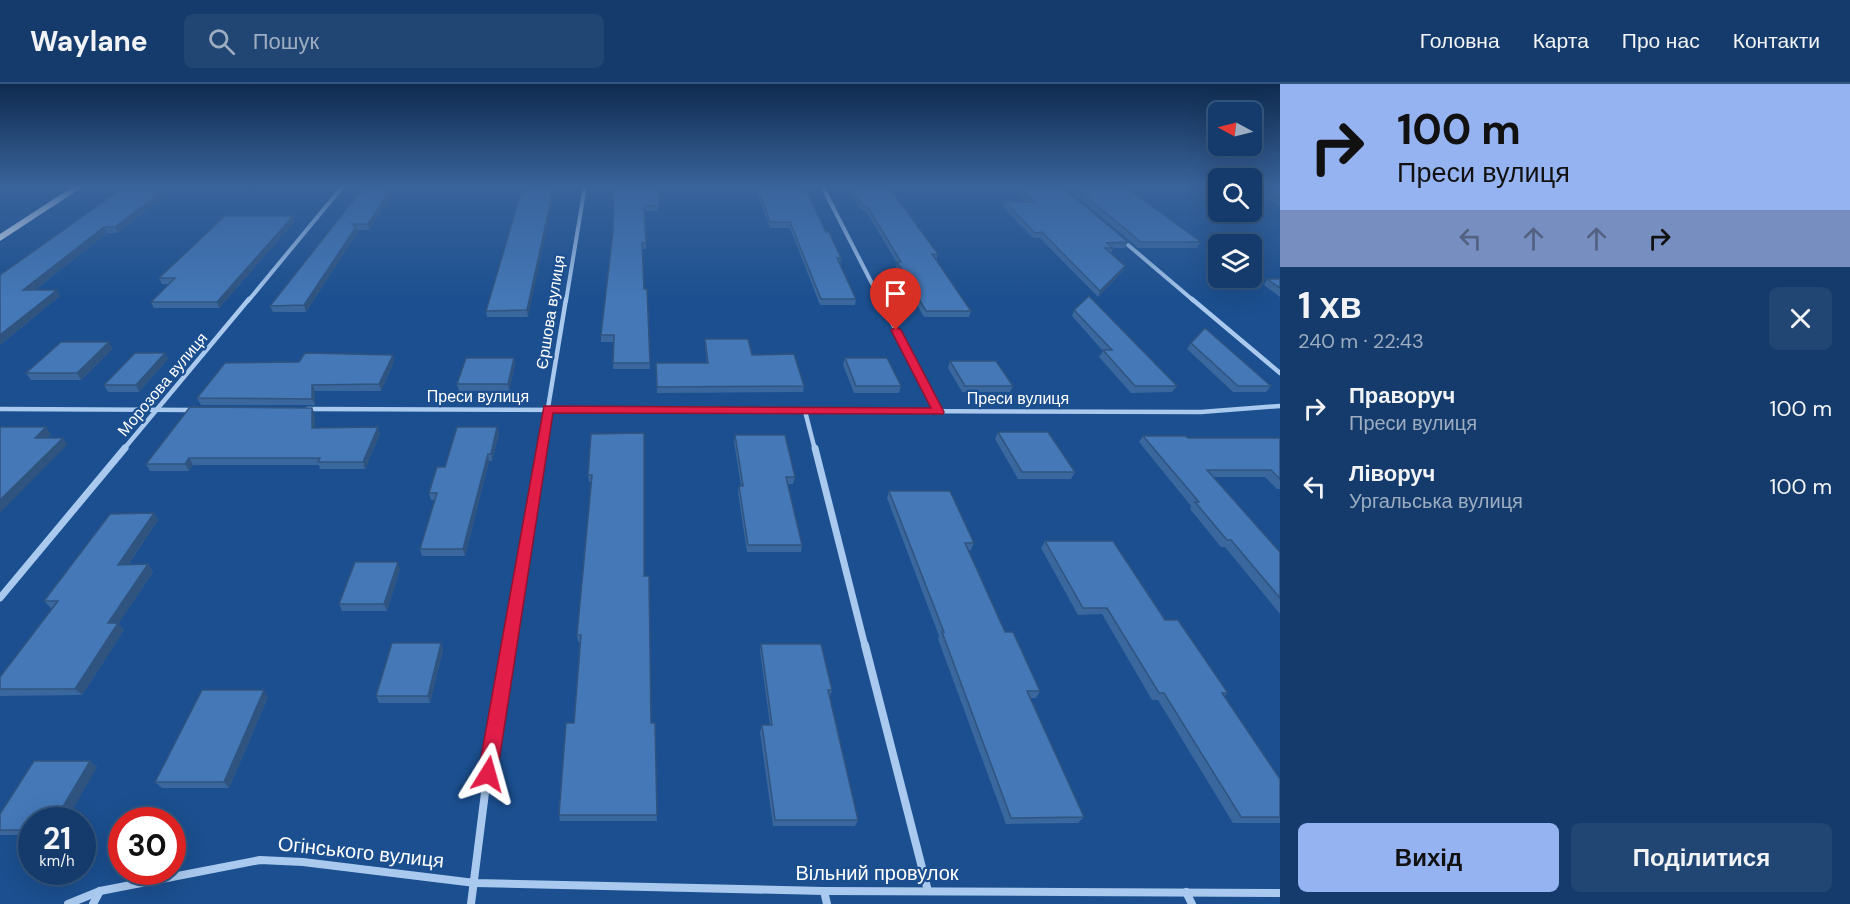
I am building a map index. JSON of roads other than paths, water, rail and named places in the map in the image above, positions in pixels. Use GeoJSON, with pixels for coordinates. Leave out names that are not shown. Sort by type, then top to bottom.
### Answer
{"type":"FeatureCollection","features":[{"type":"Feature","properties":{"kind":"main road"},"geometry":{"type":"LineString","coordinates":[[0,238],[21,224]]}},
{"type":"Feature","properties":{"kind":"street","name":"Морозова вулиця"},"geometry":{"type":"LineString","coordinates":[[0,598],[312,224]]}},
{"type":"Feature","properties":{"kind":"street","name":"Єршова вулиця"},"geometry":{"type":"LineString","coordinates":[[471,904],[490,753],[579,224]]}},
{"type":"Feature","properties":{"kind":"street"},"geometry":{"type":"LineString","coordinates":[[842,224],[938,412]]}},
{"type":"Feature","properties":{"kind":"street"},"geometry":{"type":"LineString","coordinates":[[1112,231],[1280,373]]}},
{"type":"Feature","properties":{"kind":"street","name":"Преси вулиця"},"geometry":{"type":"LineString","coordinates":[[300,410],[1201,412],[1280,406]]}},
{"type":"Feature","properties":{"kind":"street"},"geometry":{"type":"LineString","coordinates":[[0,409],[206,410]]}},
{"type":"Feature","properties":{"kind":"street"},"geometry":{"type":"LineString","coordinates":[[805,411],[928,891]]}},
{"type":"Feature","properties":{"kind":"street","name":"Огінського вулиця"},"geometry":{"type":"LineString","coordinates":[[68,904],[100,891],[260,860],[303,862],[475,883]]}},
{"type":"Feature","properties":{"kind":"street","name":"Вільний провулок"},"geometry":{"type":"LineString","coordinates":[[475,883],[825,891],[1280,893]]}},
{"type":"Feature","properties":{"kind":"street"},"geometry":{"type":"LineString","coordinates":[[93,904],[100,891]]}},
{"type":"Feature","properties":{"kind":"street"},"geometry":{"type":"LineString","coordinates":[[825,891],[827,904]]}},
{"type":"Feature","properties":{"kind":"street"},"geometry":{"type":"LineString","coordinates":[[1186,892],[1192,904]]}}]}
